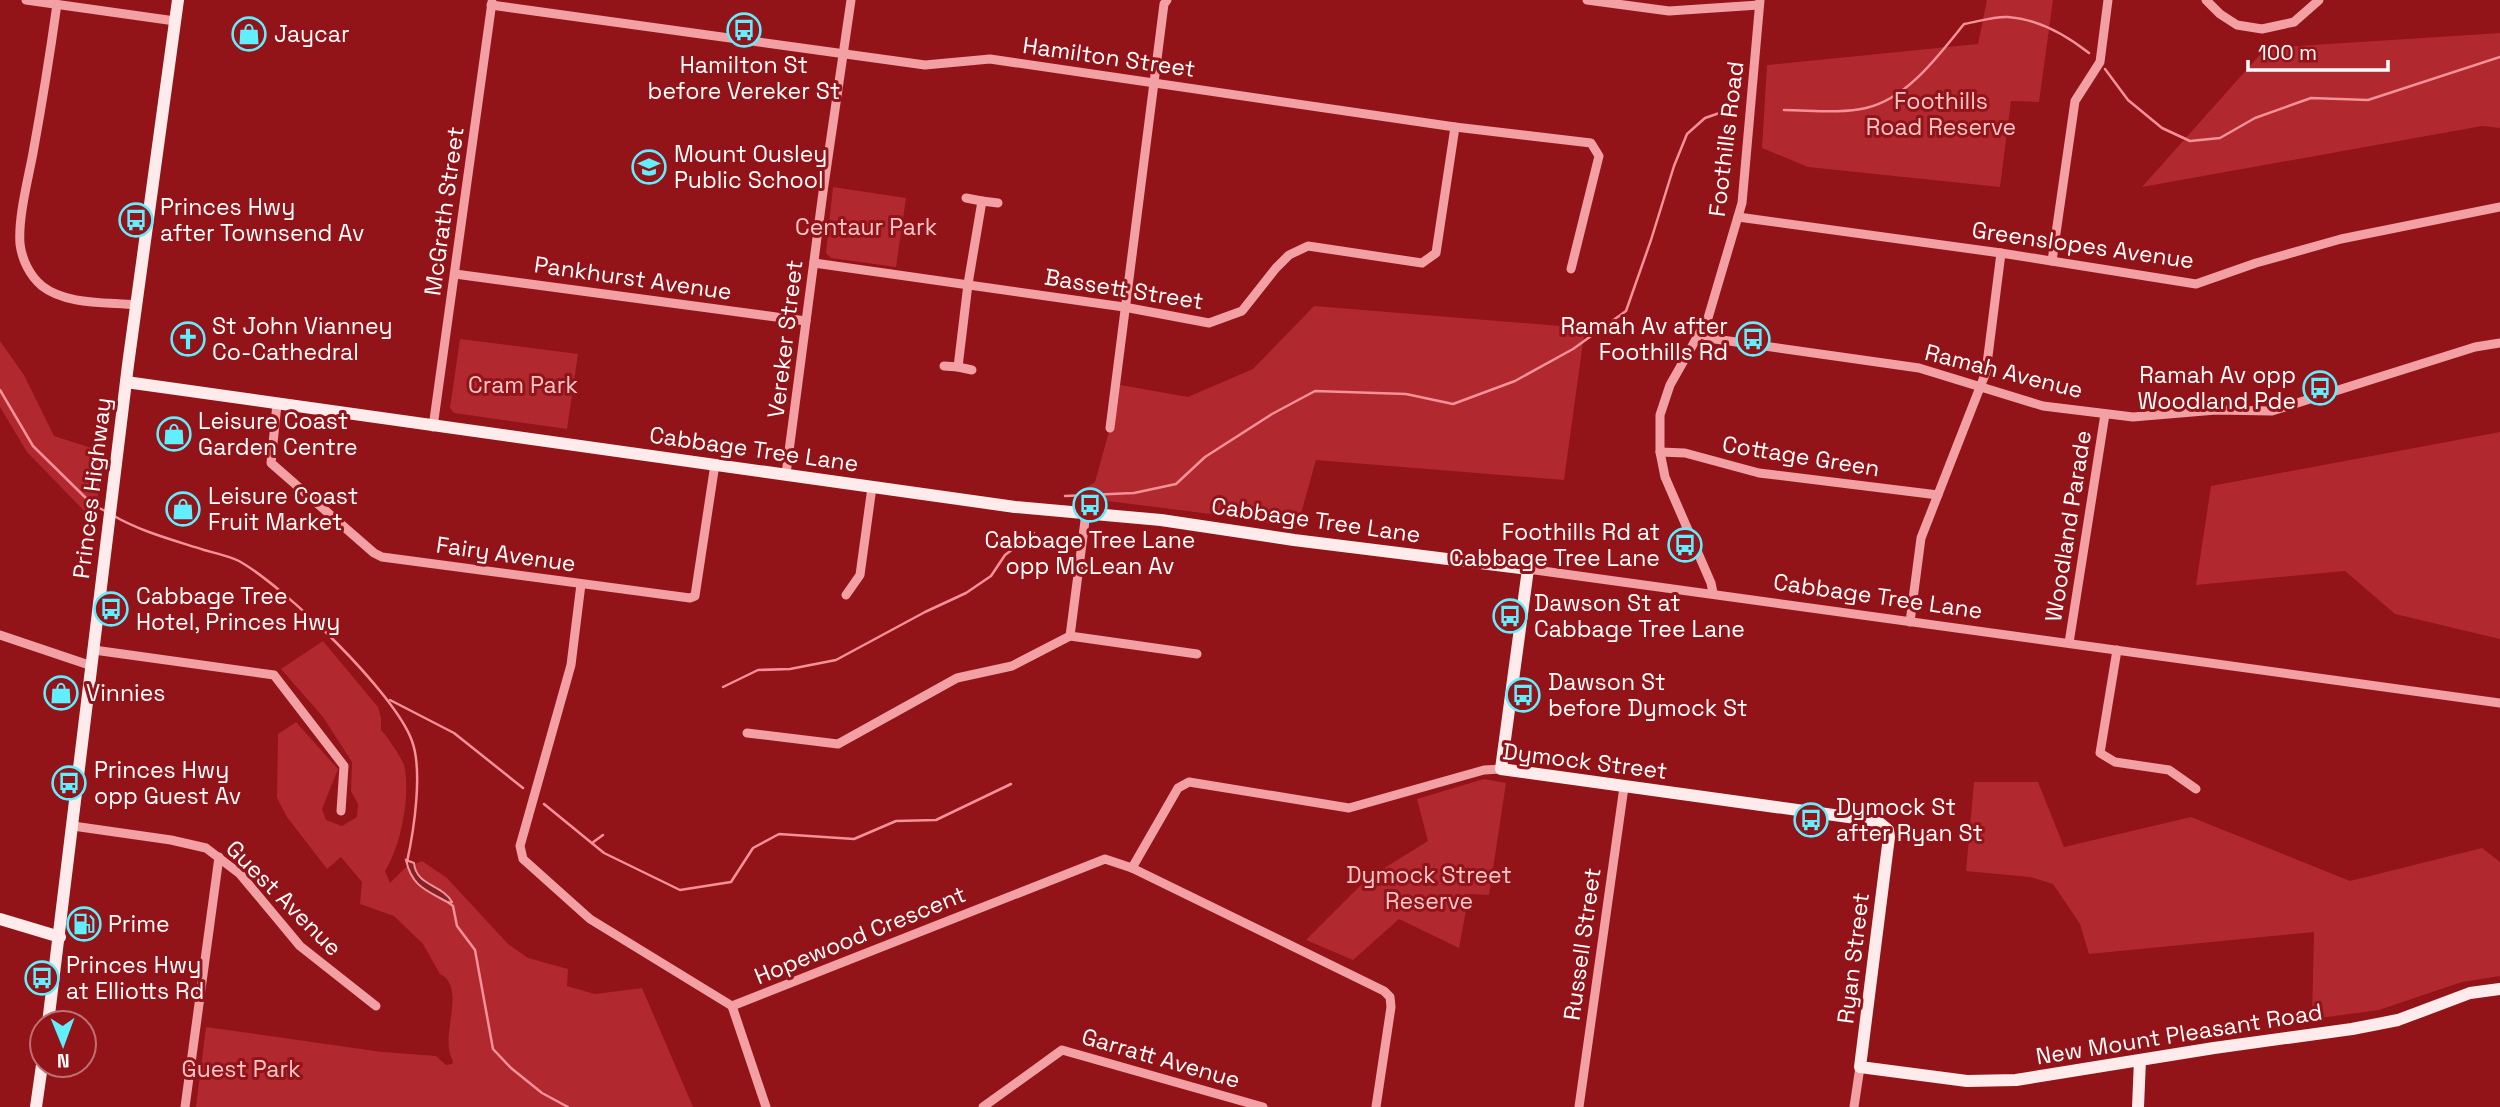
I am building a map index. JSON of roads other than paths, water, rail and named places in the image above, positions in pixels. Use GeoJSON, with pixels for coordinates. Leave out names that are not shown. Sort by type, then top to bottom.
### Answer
{"type":"FeatureCollection","features":[{"type":"Feature","properties":{"kind":"main road","name":"Princes Highway"},"geometry":{"type":"LineString","coordinates":[[50,1009],[126,382],[178,0]]}},
{"type":"Feature","properties":{"kind":"main road","name":"Cabbage Tree Lane"},"geometry":{"type":"LineString","coordinates":[[126,382],[1015,507],[1161,520],[1294,541],[1528,569]]}},
{"type":"Feature","properties":{"kind":"main road"},"geometry":{"type":"LineString","coordinates":[[1501,769],[1528,569]]}},
{"type":"Feature","properties":{"kind":"main road","name":"Dymock Street"},"geometry":{"type":"LineString","coordinates":[[1501,769],[1877,821]]}},
{"type":"Feature","properties":{"kind":"main road","name":"Ryan Street"},"geometry":{"type":"LineString","coordinates":[[1860,1067],[1889,838],[1884,825],[1877,821]]}},
{"type":"Feature","properties":{"kind":"main road"},"geometry":{"type":"LineString","coordinates":[[0,919],[60,937]]}},
{"type":"Feature","properties":{"kind":"main road","name":"New Mount Pleasant Road"},"geometry":{"type":"LineString","coordinates":[[1860,1067],[1989,1082],[2352,1029],[2398,1020],[2470,993],[2500,989]]}},
{"type":"Feature","properties":{"kind":"main road"},"geometry":{"type":"LineString","coordinates":[[2138,1107],[2140,1060]]}},
{"type":"Feature","properties":{"kind":"main road"},"geometry":{"type":"LineString","coordinates":[[36,1107],[40,1079]]}},
{"type":"Feature","properties":{"kind":"street"},"geometry":{"type":"LineString","coordinates":[[26,0],[175,22]]}},
{"type":"Feature","properties":{"kind":"street","name":"Vereker Street"},"geometry":{"type":"LineString","coordinates":[[786,474],[851,0]]}},
{"type":"Feature","properties":{"kind":"street"},"geometry":{"type":"LineString","coordinates":[[1110,428],[1153,82],[1164,4],[1167,0]]}},
{"type":"Feature","properties":{"kind":"street"},"geometry":{"type":"LineString","coordinates":[[1587,0],[1669,11],[1760,3]]}},
{"type":"Feature","properties":{"kind":"street"},"geometry":{"type":"LineString","coordinates":[[2052,261],[2075,101],[2100,62],[2108,0]]}},
{"type":"Feature","properties":{"kind":"street"},"geometry":{"type":"LineString","coordinates":[[2206,0],[2220,14],[2237,25],[2262,29],[2294,22],[2319,0]]}},
{"type":"Feature","properties":{"kind":"street","name":"Hamilton Street"},"geometry":{"type":"LineString","coordinates":[[492,3],[925,65],[990,59],[1455,127],[1591,144],[1599,156],[1571,269]]}},
{"type":"Feature","properties":{"kind":"street","name":"McGrath Street"},"geometry":{"type":"LineString","coordinates":[[433,427],[492,3]]}},
{"type":"Feature","properties":{"kind":"street","name":"Foothills Road"},"geometry":{"type":"LineString","coordinates":[[1713,593],[1707,573],[1665,477],[1660,452],[1660,415],[1670,385],[1708,318],[1738,217],[1743,191],[1760,3]]}},
{"type":"Feature","properties":{"kind":"street"},"geometry":{"type":"LineString","coordinates":[[57,4],[24,202],[20,233],[22,253],[33,275],[41,285],[53,292],[72,298],[136,305]]}},
{"type":"Feature","properties":{"kind":"street","name":"Bassett Street"},"geometry":{"type":"LineString","coordinates":[[814,263],[1124,307],[1209,323],[1242,311],[1276,268],[1289,256],[1308,246],[1422,263],[1437,253],[1455,127]]}},
{"type":"Feature","properties":{"kind":"street"},"geometry":{"type":"LineString","coordinates":[[966,198],[998,203]]}},
{"type":"Feature","properties":{"kind":"street"},"geometry":{"type":"LineString","coordinates":[[958,367],[982,201]]}},
{"type":"Feature","properties":{"kind":"street","name":"Greenslopes Avenue"},"geometry":{"type":"LineString","coordinates":[[1738,217],[2001,253],[2196,284],[2256,263],[2342,239],[2500,207]]}},
{"type":"Feature","properties":{"kind":"street"},"geometry":{"type":"LineString","coordinates":[[1910,622],[1921,538],[1986,372],[2001,253]]}},
{"type":"Feature","properties":{"kind":"street","name":"Pankhurst Avenue"},"geometry":{"type":"LineString","coordinates":[[455,274],[806,321]]}},
{"type":"Feature","properties":{"kind":"street","name":"Ramah Avenue"},"geometry":{"type":"LineString","coordinates":[[1701,334],[1715,340],[1919,368],[2043,406],[2133,417],[2216,410],[2272,411],[2475,347],[2500,343]]}},
{"type":"Feature","properties":{"kind":"street"},"geometry":{"type":"LineString","coordinates":[[944,366],[972,370]]}},
{"type":"Feature","properties":{"kind":"street","name":"Fairy Avenue"},"geometry":{"type":"LineString","coordinates":[[277,404],[271,463],[374,553],[382,557],[690,598],[695,596],[715,464]]}},
{"type":"Feature","properties":{"kind":"street","name":"Woodland Parade"},"geometry":{"type":"LineString","coordinates":[[2068,643],[2105,414]]}},
{"type":"Feature","properties":{"kind":"street","name":"Cottage Green"},"geometry":{"type":"LineString","coordinates":[[1660,452],[1685,453],[1759,472],[1938,495]]}},
{"type":"Feature","properties":{"kind":"street"},"geometry":{"type":"LineString","coordinates":[[846,595],[860,575],[872,487]]}},
{"type":"Feature","properties":{"kind":"street"},"geometry":{"type":"LineString","coordinates":[[1070,636],[1086,513]]}},
{"type":"Feature","properties":{"kind":"street","name":"Cabbage Tree Lane"},"geometry":{"type":"LineString","coordinates":[[1528,569],[2500,703]]}},
{"type":"Feature","properties":{"kind":"street","name":"Hopewood Crescent"},"geometry":{"type":"LineString","coordinates":[[581,584],[571,665],[520,846],[523,859],[590,919],[732,1006],[1105,859],[1132,868],[1384,991],[1390,997],[1391,1007],[1376,1107]]}},
{"type":"Feature","properties":{"kind":"street"},"geometry":{"type":"LineString","coordinates":[[0,635],[92,666]]}},
{"type":"Feature","properties":{"kind":"street"},"geometry":{"type":"LineString","coordinates":[[747,733],[838,744],[957,678],[1012,666],[1070,636],[1197,654]]}},
{"type":"Feature","properties":{"kind":"street"},"geometry":{"type":"LineString","coordinates":[[94,650],[274,675],[344,766],[341,811]]}},
{"type":"Feature","properties":{"kind":"street"},"geometry":{"type":"LineString","coordinates":[[2117,650],[2100,753],[2115,762],[2169,770],[2196,789]]}},
{"type":"Feature","properties":{"kind":"street","name":"Dymock Street"},"geometry":{"type":"LineString","coordinates":[[1132,868],[1178,788],[1189,782],[1349,808],[1484,770],[1501,769]]}},
{"type":"Feature","properties":{"kind":"street","name":"Russell Street"},"geometry":{"type":"LineString","coordinates":[[1579,1107],[1624,786]]}},
{"type":"Feature","properties":{"kind":"street","name":"Guest Avenue"},"geometry":{"type":"LineString","coordinates":[[73,826],[206,848],[240,874],[300,946],[376,1006]]}},
{"type":"Feature","properties":{"kind":"street"},"geometry":{"type":"LineString","coordinates":[[185,1107],[219,856]]}},
{"type":"Feature","properties":{"kind":"street"},"geometry":{"type":"LineString","coordinates":[[732,1006],[766,1107]]}},
{"type":"Feature","properties":{"kind":"street","name":"Garratt Avenue"},"geometry":{"type":"LineString","coordinates":[[983,1107],[1062,1050],[1263,1107]]}},
{"type":"Feature","properties":{"kind":"street","name":"Ryan Street"},"geometry":{"type":"LineString","coordinates":[[1854,1107],[1860,1067]]}},
{"type":"Feature","properties":{"kind":"waterway"},"geometry":{"type":"LineString","coordinates":[[1784,110],[1846,111],[1881,103],[1921,74],[1964,24],[1991,18],[2019,18],[2030,21],[2061,34],[2089,53]]}},
{"type":"Feature","properties":{"kind":"waterway"},"geometry":{"type":"LineString","coordinates":[[2105,69],[2128,100],[2162,128],[2190,141],[2220,138],[2255,118],[2311,98],[2368,100],[2500,57]]}},
{"type":"Feature","properties":{"kind":"waterway"},"geometry":{"type":"LineString","coordinates":[[1065,496],[1134,493],[1176,484],[1205,457],[1272,414],[1315,391],[1406,394],[1453,404],[1515,381],[1573,349],[1626,311],[1687,134],[1705,118],[1734,108]]}},
{"type":"Feature","properties":{"kind":"waterway"},"geometry":{"type":"LineString","coordinates":[[0,390],[33,446],[92,504],[105,511]]}},
{"type":"Feature","properties":{"kind":"waterway"},"geometry":{"type":"LineString","coordinates":[[114,516],[158,535],[239,561],[283,593],[362,670],[402,721],[412,741],[417,784],[407,862]]}},
{"type":"Feature","properties":{"kind":"waterway"},"geometry":{"type":"LineString","coordinates":[[723,687],[758,670],[790,669],[836,660],[966,593],[991,576],[1005,555],[1034,533]]}},
{"type":"Feature","properties":{"kind":"waterway"},"geometry":{"type":"LineString","coordinates":[[390,700],[454,733],[523,788]]}},
{"type":"Feature","properties":{"kind":"waterway"},"geometry":{"type":"LineString","coordinates":[[544,804],[604,853],[680,890],[731,882],[753,848],[779,834],[854,839],[896,821],[936,820],[1011,784]]}},
{"type":"Feature","properties":{"kind":"waterway"},"geometry":{"type":"LineString","coordinates":[[592,843],[603,835]]}},
{"type":"Feature","properties":{"kind":"waterway"},"geometry":{"type":"LineString","coordinates":[[448,902],[453,906],[457,926],[475,950],[493,1049],[511,1068],[542,1093],[568,1107]]}},
{"type":"Feature","properties":{"kind":"place","name":"Hamilton St before Vereker St"},"geometry":{"type":"Point","coordinates":[744,30]}},
{"type":"Feature","properties":{"kind":"place","name":"Jaycar"},"geometry":{"type":"Point","coordinates":[249,34]}},
{"type":"Feature","properties":{"kind":"place","name":"Mount Ousley Public School"},"geometry":{"type":"Point","coordinates":[649,167]}},
{"type":"Feature","properties":{"kind":"place","name":"Princes Hwy after Townsend Av"},"geometry":{"type":"Point","coordinates":[136,220]}},
{"type":"Feature","properties":{"kind":"place","name":"St John Vianney Co-Cathedral"},"geometry":{"type":"Point","coordinates":[188,339]}},
{"type":"Feature","properties":{"kind":"place","name":"Ramah Av after Foothills Rd"},"geometry":{"type":"Point","coordinates":[1753,339]}},
{"type":"Feature","properties":{"kind":"place","name":"Ramah Av opp Woodland Pde"},"geometry":{"type":"Point","coordinates":[2320,388]}},
{"type":"Feature","properties":{"kind":"place","name":"Leisure Coast Garden Centre"},"geometry":{"type":"Point","coordinates":[174,434]}},
{"type":"Feature","properties":{"kind":"place","name":"Cabbage Tree Lane opp McLean Av"},"geometry":{"type":"Point","coordinates":[1090,505]}},
{"type":"Feature","properties":{"kind":"place","name":"Leisure Coast Fruit Market"},"geometry":{"type":"Point","coordinates":[183,509]}},
{"type":"Feature","properties":{"kind":"place","name":"Foothills Rd at Cabbage Tree Lane"},"geometry":{"type":"Point","coordinates":[1685,545]}},
{"type":"Feature","properties":{"kind":"place","name":"Cabbage Tree Hotel, Princes Hwy"},"geometry":{"type":"Point","coordinates":[111,609]}},
{"type":"Feature","properties":{"kind":"place","name":"Dawson St at Cabbage Tree Lane"},"geometry":{"type":"Point","coordinates":[1510,616]}},
{"type":"Feature","properties":{"kind":"place","name":"Vinnies"},"geometry":{"type":"Point","coordinates":[61,693]}},
{"type":"Feature","properties":{"kind":"place","name":"Dawson St before Dymock St"},"geometry":{"type":"Point","coordinates":[1523,695]}},
{"type":"Feature","properties":{"kind":"place","name":"Princes Hwy opp Guest Av"},"geometry":{"type":"Point","coordinates":[69,783]}},
{"type":"Feature","properties":{"kind":"place","name":"Dymock St after Ryan St"},"geometry":{"type":"Point","coordinates":[1811,820]}},
{"type":"Feature","properties":{"kind":"place","name":"Prime"},"geometry":{"type":"Point","coordinates":[84,924]}},
{"type":"Feature","properties":{"kind":"place","name":"Princes Hwy at Elliotts Rd"},"geometry":{"type":"Point","coordinates":[42,978]}},
{"type":"Feature","properties":{"kind":"park label","name":"Foothills Road Reserve"},"geometry":{"type":"Point","coordinates":[1941,114]}},
{"type":"Feature","properties":{"kind":"park label","name":"Centaur Park"},"geometry":{"type":"Point","coordinates":[866,227]}},
{"type":"Feature","properties":{"kind":"park label","name":"Cram Park"},"geometry":{"type":"Point","coordinates":[523,385]}},
{"type":"Feature","properties":{"kind":"park label","name":"Dymock Street Reserve"},"geometry":{"type":"Point","coordinates":[1429,888]}},
{"type":"Feature","properties":{"kind":"park label","name":"Guest Park"},"geometry":{"type":"Point","coordinates":[241,1069]}}]}
